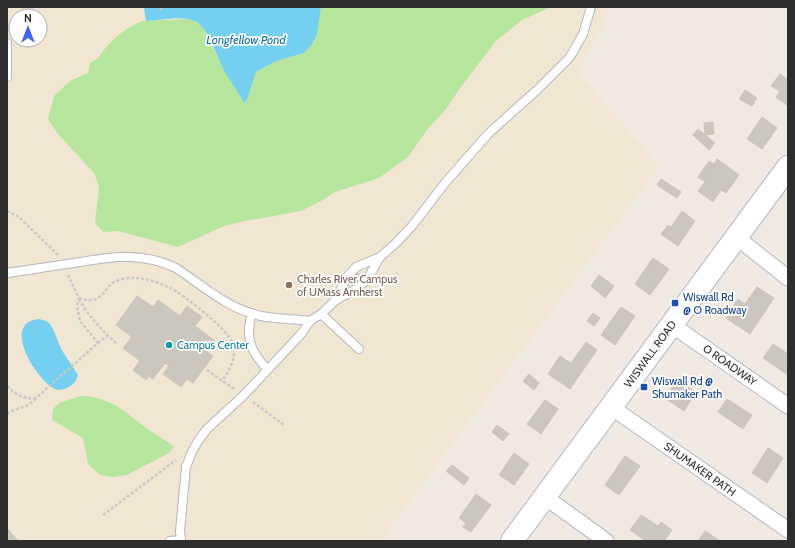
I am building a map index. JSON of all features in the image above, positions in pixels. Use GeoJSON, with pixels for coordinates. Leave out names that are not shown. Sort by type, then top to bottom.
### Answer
{"type":"FeatureCollection","features":[{"type":"Feature","properties":{"kind":"street","name":"WISWALL ROAD"},"geometry":{"type":"LineString","coordinates":[[512,541],[788,168]]}},
{"type":"Feature","properties":{"kind":"street"},"geometry":{"type":"LineString","coordinates":[[736,238],[788,278]]}},
{"type":"Feature","properties":{"kind":"street","name":"O ROADWAY"},"geometry":{"type":"LineString","coordinates":[[672,325],[788,406]]}},
{"type":"Feature","properties":{"kind":"street","name":"SHUMAKER PATH"},"geometry":{"type":"LineString","coordinates":[[611,407],[788,530]]}},
{"type":"Feature","properties":{"kind":"street"},"geometry":{"type":"LineString","coordinates":[[545,497],[606,541]]}},
{"type":"Feature","properties":{"kind":"lane"},"geometry":{"type":"LineString","coordinates":[[336,300],[346,278],[356,267],[380,257],[396,243],[412,226],[445,183],[488,134],[538,89],[570,57],[583,34],[591,7]]}},
{"type":"Feature","properties":{"kind":"lane"},"geometry":{"type":"LineString","coordinates":[[7,43],[7,77]]}},
{"type":"Feature","properties":{"kind":"lane"},"geometry":{"type":"LineString","coordinates":[[7,273],[115,256],[145,257],[176,268],[227,303],[252,313],[277,319],[310,321]]}},
{"type":"Feature","properties":{"kind":"lane"},"geometry":{"type":"LineString","coordinates":[[170,541],[181,540],[180,531],[186,467],[190,455],[198,441],[208,429],[244,395],[302,333],[310,321],[321,314],[336,300],[358,288],[368,278],[380,257]]}},
{"type":"Feature","properties":{"kind":"lane"},"geometry":{"type":"LineString","coordinates":[[252,313],[249,323],[249,340],[256,357],[267,369]]}},
{"type":"Feature","properties":{"kind":"lane"},"geometry":{"type":"LineString","coordinates":[[321,314],[359,349]]}},
{"type":"Feature","properties":{"kind":"path"},"geometry":{"type":"LineString","coordinates":[[160,7],[161,11]]}},
{"type":"Feature","properties":{"kind":"path"},"geometry":{"type":"LineString","coordinates":[[118,344],[91,317],[79,298],[92,300],[96,299],[115,282],[126,278],[153,280],[172,289],[188,300],[217,324],[231,339],[234,345],[233,358],[229,370],[222,381]]}},
{"type":"Feature","properties":{"kind":"path"},"geometry":{"type":"LineString","coordinates":[[7,414],[28,406],[108,335]]}},
{"type":"Feature","properties":{"kind":"path"},"geometry":{"type":"LineString","coordinates":[[7,386],[22,397],[29,399],[36,398]]}},
{"type":"Feature","properties":{"kind":"path"},"geometry":{"type":"LineString","coordinates":[[103,515],[171,463],[184,456],[190,455]]}},
{"type":"Feature","properties":{"kind":"shaded area","name":"Charles River Campus of UMass Amherst"},"geometry":{"type":"Polygon","coordinates":[[[7,7],[610,7],[604,26],[577,72],[659,166],[380,541],[7,541],[7,7]]]}},
{"type":"Feature","properties":{"kind":"green space"},"geometry":{"type":"Polygon","coordinates":[[[321,7],[551,7],[522,20],[496,41],[446,109],[427,130],[408,157],[379,178],[335,192],[301,211],[224,226],[178,247],[118,231],[103,232],[95,223],[99,188],[95,174],[58,134],[48,119],[54,96],[70,81],[88,73],[90,63],[97,59],[117,36],[130,27],[142,21],[190,19],[197,21],[203,28],[226,73],[244,103],[247,100],[256,72],[276,61],[304,53],[319,17],[321,7]]]}},
{"type":"Feature","properties":{"kind":"green space"},"geometry":{"type":"Polygon","coordinates":[[[81,396],[101,399],[118,407],[174,447],[169,453],[127,475],[113,477],[100,475],[88,464],[83,438],[52,420],[53,409],[59,403],[81,396]]]}},
{"type":"Feature","properties":{"kind":"water","name":"Longfellow Pond"},"geometry":{"type":"Polygon","coordinates":[[[144,7],[321,7],[317,34],[312,44],[304,53],[276,61],[256,72],[247,100],[244,103],[226,74],[208,36],[199,24],[195,21],[183,18],[146,21],[144,7]]]}},
{"type":"Feature","properties":{"kind":"water"},"geometry":{"type":"Polygon","coordinates":[[[39,319],[50,324],[61,349],[78,375],[71,386],[61,390],[55,389],[39,375],[26,352],[22,340],[23,330],[28,323],[39,319]]]}},
{"type":"Feature","properties":{"kind":"building"},"geometry":{"type":"Polygon","coordinates":[[[780,74],[788,80],[788,106],[776,97],[780,91],[771,86],[780,74]]]}},
{"type":"Feature","properties":{"kind":"building"},"geometry":{"type":"Polygon","coordinates":[[[745,90],[757,98],[752,106],[739,99],[745,90]]]}},
{"type":"Feature","properties":{"kind":"building"},"geometry":{"type":"Polygon","coordinates":[[[762,117],[777,128],[762,149],[747,139],[762,117]]]}},
{"type":"Feature","properties":{"kind":"building"},"geometry":{"type":"Polygon","coordinates":[[[713,122],[714,134],[705,135],[704,123],[713,122]]]}},
{"type":"Feature","properties":{"kind":"building"},"geometry":{"type":"Polygon","coordinates":[[[698,129],[715,143],[709,150],[693,135],[698,129]]]}},
{"type":"Feature","properties":{"kind":"building"},"geometry":{"type":"Polygon","coordinates":[[[717,159],[739,175],[726,193],[721,190],[713,202],[698,191],[705,182],[698,177],[709,161],[714,164],[717,159]]]}},
{"type":"Feature","properties":{"kind":"building"},"geometry":{"type":"Polygon","coordinates":[[[661,179],[681,192],[677,198],[657,185],[661,179]]]}},
{"type":"Feature","properties":{"kind":"building"},"geometry":{"type":"Polygon","coordinates":[[[682,211],[695,221],[678,246],[661,234],[668,225],[671,227],[682,211]]]}},
{"type":"Feature","properties":{"kind":"building"},"geometry":{"type":"Polygon","coordinates":[[[653,258],[669,269],[650,295],[635,284],[653,258]]]}},
{"type":"Feature","properties":{"kind":"building"},"geometry":{"type":"Polygon","coordinates":[[[357,272],[362,277],[356,283],[352,278],[357,272]]]}},
{"type":"Feature","properties":{"kind":"building"},"geometry":{"type":"Polygon","coordinates":[[[599,275],[614,286],[605,298],[591,286],[599,275]]]}},
{"type":"Feature","properties":{"kind":"building"},"geometry":{"type":"Polygon","coordinates":[[[757,287],[774,298],[750,334],[726,318],[738,299],[745,304],[757,287]]]}},
{"type":"Feature","properties":{"kind":"building","name":"Campus Center"},"geometry":{"type":"Polygon","coordinates":[[[137,296],[153,307],[158,300],[180,316],[187,306],[202,317],[195,326],[215,341],[207,352],[213,356],[193,383],[187,379],[181,387],[163,374],[169,366],[165,363],[153,379],[149,376],[146,380],[133,370],[140,361],[123,348],[132,337],[116,325],[137,296]]]}},
{"type":"Feature","properties":{"kind":"building"},"geometry":{"type":"Polygon","coordinates":[[[621,307],[635,316],[615,345],[601,335],[621,307]]]}},
{"type":"Feature","properties":{"kind":"building"},"geometry":{"type":"Polygon","coordinates":[[[593,313],[600,318],[594,326],[587,321],[593,313]]]}},
{"type":"Feature","properties":{"kind":"building"},"geometry":{"type":"Polygon","coordinates":[[[586,342],[597,350],[570,389],[548,374],[560,356],[571,363],[586,342]]]}},
{"type":"Feature","properties":{"kind":"building"},"geometry":{"type":"Polygon","coordinates":[[[773,344],[788,354],[788,375],[763,358],[773,344]]]}},
{"type":"Feature","properties":{"kind":"building"},"geometry":{"type":"Polygon","coordinates":[[[529,374],[539,383],[534,390],[523,381],[529,374]]]}},
{"type":"Feature","properties":{"kind":"building"},"geometry":{"type":"Polygon","coordinates":[[[677,380],[696,392],[684,411],[665,398],[677,380]]]}},
{"type":"Feature","properties":{"kind":"building"},"geometry":{"type":"Polygon","coordinates":[[[727,399],[752,415],[743,429],[718,412],[727,399]]]}},
{"type":"Feature","properties":{"kind":"building"},"geometry":{"type":"Polygon","coordinates":[[[545,400],[558,409],[541,434],[527,424],[545,400]]]}},
{"type":"Feature","properties":{"kind":"building"},"geometry":{"type":"Polygon","coordinates":[[[497,425],[509,434],[503,441],[492,432],[497,425]]]}},
{"type":"Feature","properties":{"kind":"building"},"geometry":{"type":"Polygon","coordinates":[[[768,448],[783,458],[767,483],[752,473],[768,448]]]}},
{"type":"Feature","properties":{"kind":"building"},"geometry":{"type":"Polygon","coordinates":[[[514,453],[529,464],[514,485],[499,475],[514,453]]]}},
{"type":"Feature","properties":{"kind":"building"},"geometry":{"type":"Polygon","coordinates":[[[625,456],[640,466],[619,495],[605,485],[625,456]]]}},
{"type":"Feature","properties":{"kind":"building"},"geometry":{"type":"Polygon","coordinates":[[[452,465],[469,478],[464,485],[446,471],[452,465]]]}},
{"type":"Feature","properties":{"kind":"building"},"geometry":{"type":"Polygon","coordinates":[[[476,494],[491,505],[471,532],[463,527],[466,523],[459,518],[476,494]]]}},
{"type":"Feature","properties":{"kind":"building"},"geometry":{"type":"Polygon","coordinates":[[[641,515],[658,526],[661,522],[672,530],[664,541],[646,541],[630,530],[641,515]]]}},
{"type":"Feature","properties":{"kind":"building"},"geometry":{"type":"Polygon","coordinates":[[[7,528],[18,541],[7,541],[7,528]]]}},
{"type":"Feature","properties":{"kind":"building"},"geometry":{"type":"Polygon","coordinates":[[[705,531],[720,541],[698,541],[705,531]]]}},
{"type":"Feature","properties":{"kind":"place","name":"Charles River Campus of UMass Amherst"},"geometry":{"type":"Point","coordinates":[289,285]}},
{"type":"Feature","properties":{"kind":"place","name":"Wiswall Rd @ O Roadway"},"geometry":{"type":"Point","coordinates":[675,303]}},
{"type":"Feature","properties":{"kind":"place","name":"Campus Center"},"geometry":{"type":"Point","coordinates":[169,345]}},
{"type":"Feature","properties":{"kind":"place","name":"Wiswall Rd @ Shumaker Path"},"geometry":{"type":"Point","coordinates":[644,387]}}]}
